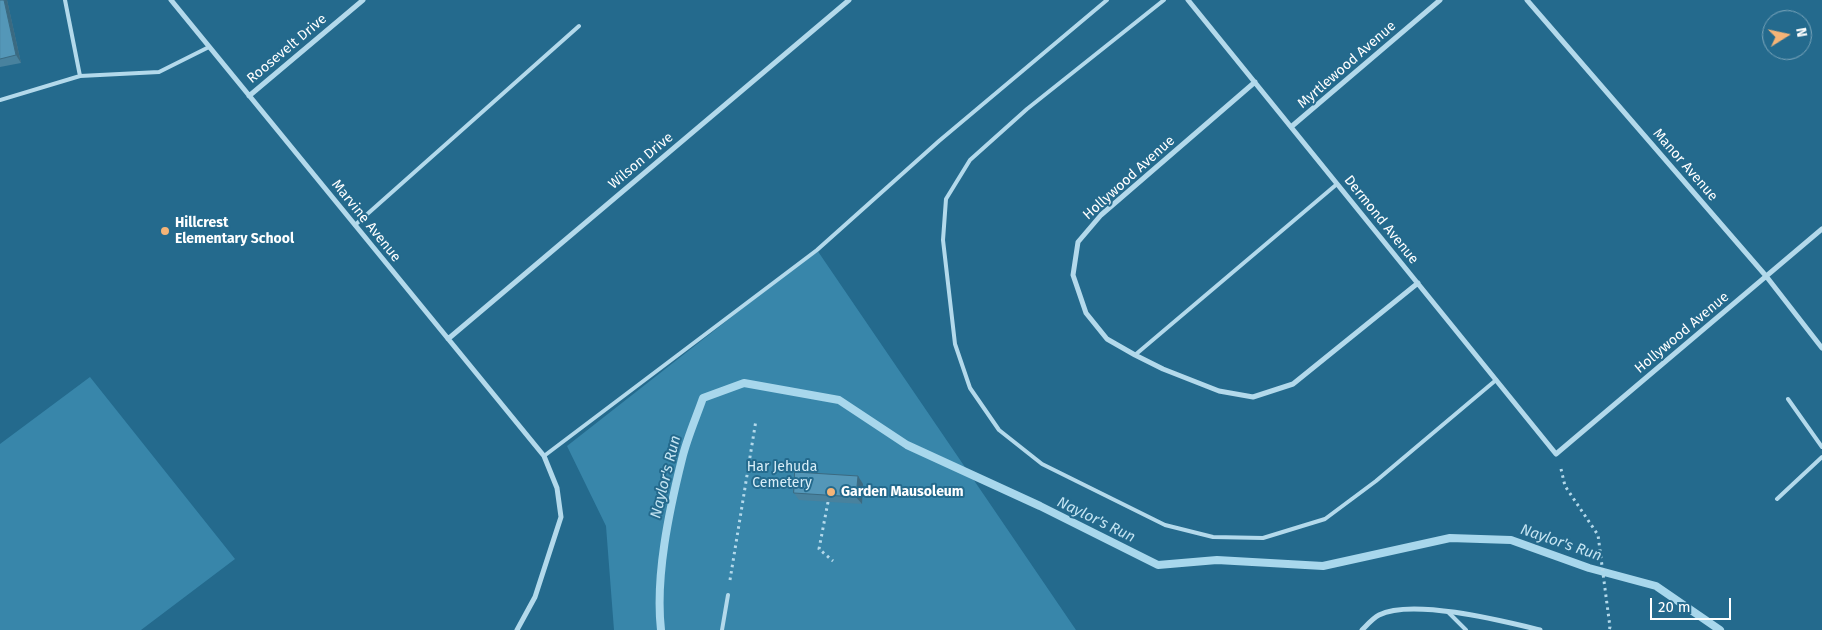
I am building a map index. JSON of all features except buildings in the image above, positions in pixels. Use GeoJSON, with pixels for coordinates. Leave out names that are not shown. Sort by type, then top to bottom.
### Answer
{"type":"FeatureCollection","features":[{"type":"Feature","properties":{"kind":"street","name":"Marvine Avenue"},"geometry":{"type":"LineString","coordinates":[[170,0],[544,456],[557,488],[561,517],[535,597],[517,630]]}},
{"type":"Feature","properties":{"kind":"street","name":"Roosevelt Drive"},"geometry":{"type":"LineString","coordinates":[[249,96],[363,0]]}},
{"type":"Feature","properties":{"kind":"street","name":"Wilson Drive"},"geometry":{"type":"LineString","coordinates":[[448,339],[849,0]]}},
{"type":"Feature","properties":{"kind":"street","name":"Dermond Avenue"},"geometry":{"type":"LineString","coordinates":[[1188,0],[1556,454]]}},
{"type":"Feature","properties":{"kind":"street","name":"Myrtlewood Avenue"},"geometry":{"type":"LineString","coordinates":[[1291,127],[1440,0]]}},
{"type":"Feature","properties":{"kind":"street","name":"Manor Avenue"},"geometry":{"type":"LineString","coordinates":[[1527,0],[1766,276],[1822,348]]}},
{"type":"Feature","properties":{"kind":"street","name":"Hollywood Avenue"},"geometry":{"type":"LineString","coordinates":[[1255,82],[1101,215],[1078,242],[1072,274],[1086,313],[1107,339],[1163,369],[1219,391],[1253,397],[1293,384],[1418,283]]}},
{"type":"Feature","properties":{"kind":"street","name":"Hollywood Avenue"},"geometry":{"type":"LineString","coordinates":[[1556,454],[1822,229]]}},
{"type":"Feature","properties":{"kind":"street"},"geometry":{"type":"LineString","coordinates":[[1362,630],[1380,614],[1413,608],[1501,620],[1540,630]]}},
{"type":"Feature","properties":{"kind":"lane"},"geometry":{"type":"LineString","coordinates":[[65,0],[80,76]]}},
{"type":"Feature","properties":{"kind":"lane"},"geometry":{"type":"LineString","coordinates":[[544,456],[817,250],[939,141],[1107,0]]}},
{"type":"Feature","properties":{"kind":"lane"},"geometry":{"type":"LineString","coordinates":[[1164,0],[1027,110],[970,160],[946,199],[943,240],[955,344],[970,388],[999,430],[1042,464],[1165,525],[1214,537],[1263,538],[1325,519],[1376,481],[1496,380]]}},
{"type":"Feature","properties":{"kind":"lane"},"geometry":{"type":"LineString","coordinates":[[355,226],[579,26]]}},
{"type":"Feature","properties":{"kind":"lane"},"geometry":{"type":"LineString","coordinates":[[0,100],[80,76],[159,72],[209,48]]}},
{"type":"Feature","properties":{"kind":"lane"},"geometry":{"type":"LineString","coordinates":[[1135,355],[1337,184]]}},
{"type":"Feature","properties":{"kind":"lane"},"geometry":{"type":"LineString","coordinates":[[1788,399],[1822,446]]}},
{"type":"Feature","properties":{"kind":"lane"},"geometry":{"type":"LineString","coordinates":[[1776,499],[1822,457]]}},
{"type":"Feature","properties":{"kind":"lane"},"geometry":{"type":"LineString","coordinates":[[722,630],[728,595]]}},
{"type":"Feature","properties":{"kind":"lane"},"geometry":{"type":"LineString","coordinates":[[1448,612],[1466,630]]}},
{"type":"Feature","properties":{"kind":"path"},"geometry":{"type":"LineString","coordinates":[[728,595],[756,420]]}},
{"type":"Feature","properties":{"kind":"path"},"geometry":{"type":"LineString","coordinates":[[1556,454],[1565,486],[1598,535],[1609,628]]}},
{"type":"Feature","properties":{"kind":"path"},"geometry":{"type":"LineString","coordinates":[[828,502],[819,549],[833,561]]}},
{"type":"Feature","properties":{"kind":"green space","name":"Har Jehuda Cemetery"},"geometry":{"type":"Polygon","coordinates":[[[817,250],[1076,630],[614,630],[606,526],[567,446],[817,250]]]}},
{"type":"Feature","properties":{"kind":"green space"},"geometry":{"type":"Polygon","coordinates":[[[90,377],[235,559],[141,630],[0,630],[0,444],[90,377]]]}},
{"type":"Feature","properties":{"kind":"waterway","name":"Naylor's Run"},"geometry":{"type":"LineString","coordinates":[[661,630],[660,588],[664,544],[672,500],[686,443],[703,398],[744,383],[839,400],[907,445],[1040,506],[1158,565],[1217,560],[1323,566],[1450,538],[1511,540],[1589,568],[1656,586],[1720,630]]}},
{"type":"Feature","properties":{"kind":"place","name":"Hillcrest Elementary School"},"geometry":{"type":"Point","coordinates":[165,231]}},
{"type":"Feature","properties":{"kind":"place","name":"Garden Mausoleum"},"geometry":{"type":"Point","coordinates":[831,492]}}]}
